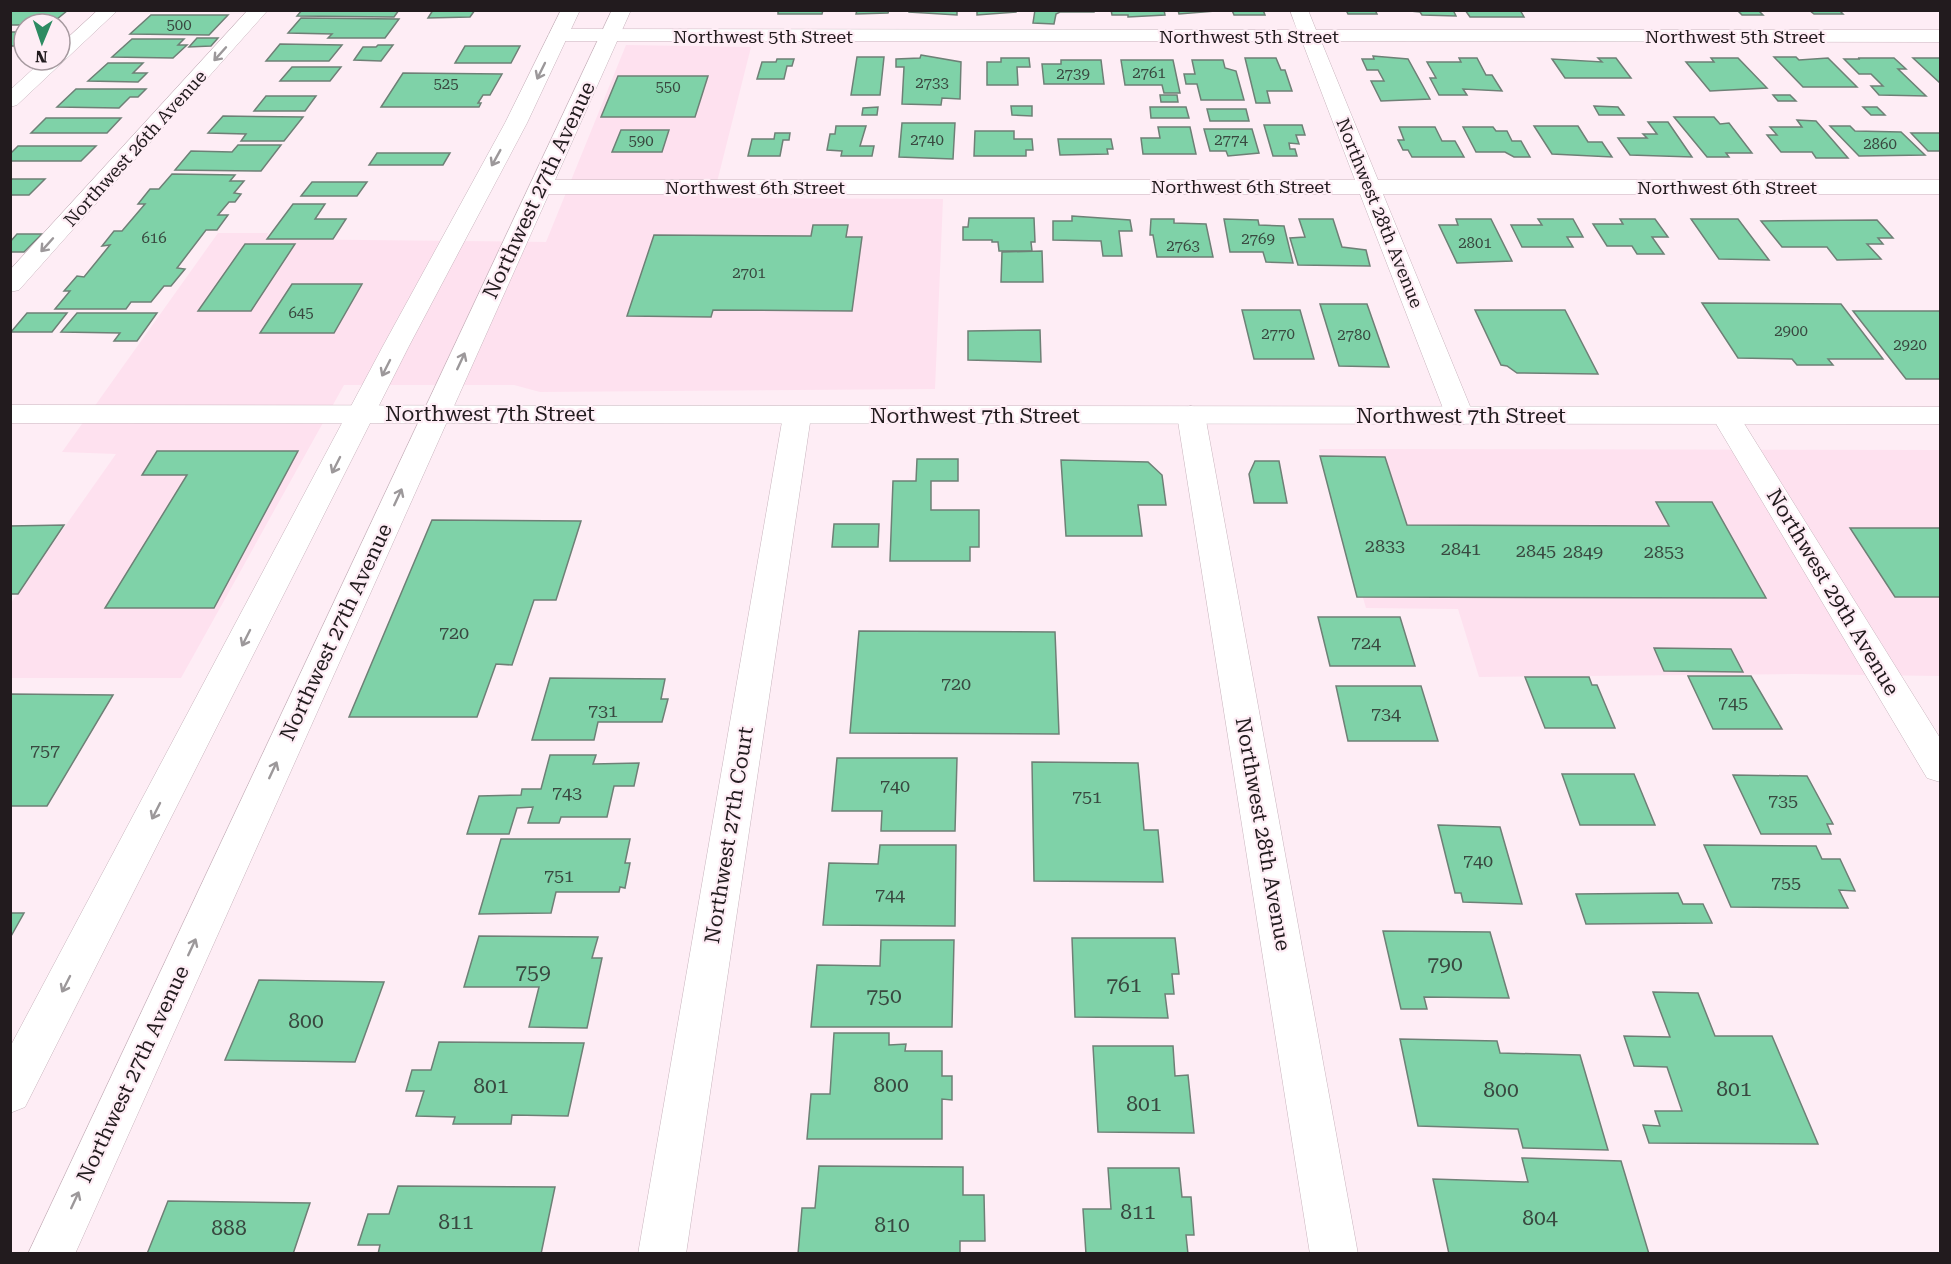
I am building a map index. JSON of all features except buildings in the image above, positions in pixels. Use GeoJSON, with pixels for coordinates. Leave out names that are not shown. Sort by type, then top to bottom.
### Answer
{"type":"FeatureCollection","features":[{"type":"Feature","properties":{"kind":"main road"},"geometry":{"type":"LineString","coordinates":[[72,45],[109,10]]}},
{"type":"Feature","properties":{"kind":"main road","name":"Northwest 26th Avenue"},"geometry":{"type":"LineString","coordinates":[[10,285],[259,10]]}},
{"type":"Feature","properties":{"kind":"main road"},"geometry":{"type":"LineString","coordinates":[[10,1092],[516,123],[571,10]]}},
{"type":"Feature","properties":{"kind":"main road","name":"Northwest 27th Avenue"},"geometry":{"type":"LineString","coordinates":[[51,1254],[622,10]]}},
{"type":"Feature","properties":{"kind":"main road","name":"Northwest 28th Avenue"},"geometry":{"type":"LineString","coordinates":[[1299,10],[1460,416]]}},
{"type":"Feature","properties":{"kind":"main road","name":"Northwest 5th Street"},"geometry":{"type":"LineString","coordinates":[[558,35],[1941,36]]}},
{"type":"Feature","properties":{"kind":"main road"},"geometry":{"type":"LineString","coordinates":[[10,101],[43,72]]}},
{"type":"Feature","properties":{"kind":"main road","name":"Northwest 6th Street"},"geometry":{"type":"LineString","coordinates":[[541,187],[1941,187]]}},
{"type":"Feature","properties":{"kind":"main road","name":"Northwest 7th Street"},"geometry":{"type":"LineString","coordinates":[[10,414],[1941,416]]}},
{"type":"Feature","properties":{"kind":"main road","name":"Northwest 27th Court"},"geometry":{"type":"LineString","coordinates":[[662,1254],[798,416]]}},
{"type":"Feature","properties":{"kind":"main road","name":"Northwest 28th Avenue"},"geometry":{"type":"LineString","coordinates":[[1191,416],[1334,1254]]}},
{"type":"Feature","properties":{"kind":"main road","name":"Northwest 29th Avenue"},"geometry":{"type":"LineString","coordinates":[[1726,417],[1941,768]]}},
{"type":"Feature","properties":{"kind":"shaded area"},"geometry":{"type":"Polygon","coordinates":[[[626,45],[751,47],[713,198],[943,199],[935,389],[540,392],[514,385],[344,385],[181,678],[11,678],[11,603],[116,454],[62,452],[218,233],[268,233],[266,239],[546,242],[626,45]]]}},
{"type":"Feature","properties":{"kind":"shaded area"},"geometry":{"type":"Polygon","coordinates":[[[1319,449],[1940,450],[1940,676],[1795,674],[1479,677],[1458,609],[1366,608],[1319,449]]]}}]}
